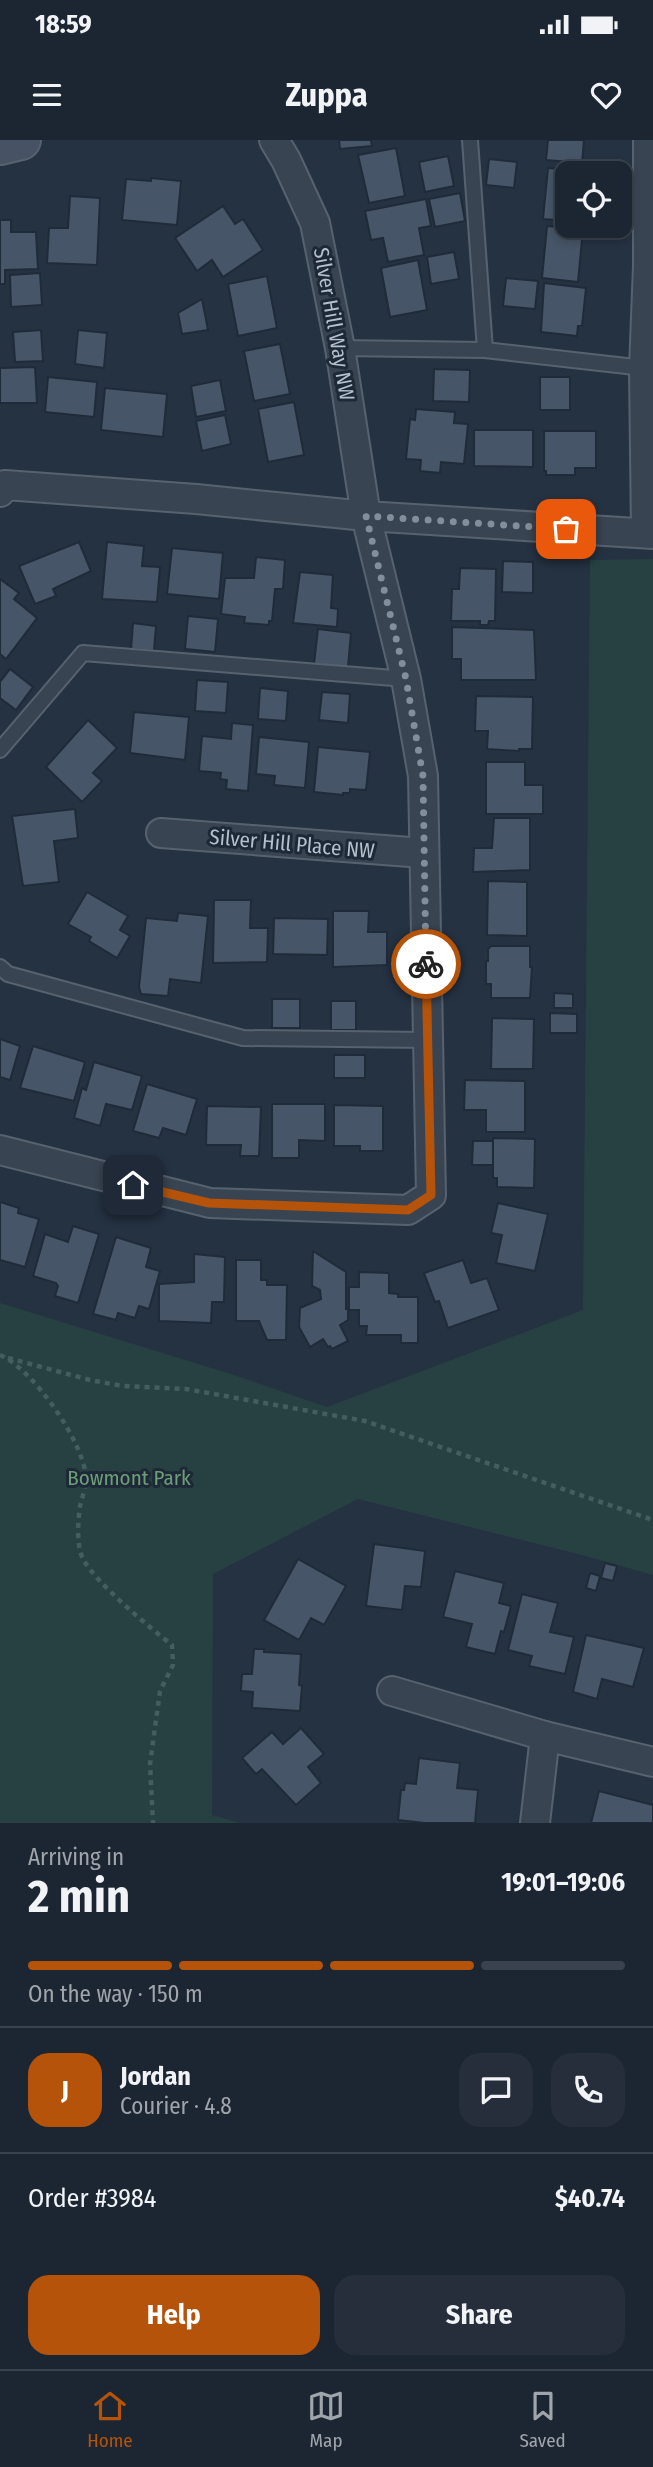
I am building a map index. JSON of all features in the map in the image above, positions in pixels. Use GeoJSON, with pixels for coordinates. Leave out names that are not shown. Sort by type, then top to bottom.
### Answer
{"type":"FeatureCollection","features":[{"type":"Feature","properties":{"kind":"street"},"geometry":{"type":"LineString","coordinates":[[0,145],[21,140]]}},
{"type":"Feature","properties":{"kind":"street","name":"Silver Hill Way NW"},"geometry":{"type":"LineString","coordinates":[[0,1150],[209,1203],[408,1210],[431,1195],[423,776],[406,679],[366,516],[340,348],[315,223],[274,140]]}},
{"type":"Feature","properties":{"kind":"street"},"geometry":{"type":"LineString","coordinates":[[0,492],[5,485],[196,499],[406,520],[650,533],[644,368],[650,265],[648,140]]}},
{"type":"Feature","properties":{"kind":"street","name":"Silver Hill Place NW"},"geometry":{"type":"LineString","coordinates":[[160,833],[424,853]]}},
{"type":"Feature","properties":{"kind":"street"},"geometry":{"type":"LineString","coordinates":[[392,1691],[545,1736],[653,1762]]}},
{"type":"Feature","properties":{"kind":"street"},"geometry":{"type":"LineString","coordinates":[[535,1823],[545,1736]]}},
{"type":"Feature","properties":{"kind":"lane"},"geometry":{"type":"LineString","coordinates":[[470,140],[485,350]]}},
{"type":"Feature","properties":{"kind":"lane"},"geometry":{"type":"LineString","coordinates":[[340,348],[485,350],[644,368]]}},
{"type":"Feature","properties":{"kind":"lane"},"geometry":{"type":"LineString","coordinates":[[0,750],[83,653],[406,679]]}},
{"type":"Feature","properties":{"kind":"lane"},"geometry":{"type":"LineString","coordinates":[[0,967],[8,974],[243,1038],[428,1040]]}},
{"type":"Feature","properties":{"kind":"path"},"geometry":{"type":"LineString","coordinates":[[0,1355],[90,1380],[123,1386],[186,1389],[365,1421],[653,1520]]}},
{"type":"Feature","properties":{"kind":"path"},"geometry":{"type":"LineString","coordinates":[[8,1358],[34,1381],[55,1408],[76,1444],[86,1479],[78,1533],[82,1558],[100,1580],[172,1645],[173,1665],[160,1691],[150,1764],[153,1823]]}},
{"type":"Feature","properties":{"kind":"green space","name":"Bowmont Park"},"geometry":{"type":"Polygon","coordinates":[[[653,559],[653,1575],[358,1499],[213,1574],[212,1815],[240,1823],[0,1823],[0,1303],[234,1375],[327,1407],[583,1310],[590,560],[653,559]]]}},
{"type":"Feature","properties":{"kind":"building"},"geometry":{"type":"Polygon","coordinates":[[[339,140],[371,140],[372,146],[340,149],[339,140]]]}},
{"type":"Feature","properties":{"kind":"building"},"geometry":{"type":"Polygon","coordinates":[[[548,140],[584,140],[582,161],[546,160],[548,140]]]}},
{"type":"Feature","properties":{"kind":"building"},"geometry":{"type":"Polygon","coordinates":[[[396,148],[405,196],[369,203],[358,155],[396,148]]]}},
{"type":"Feature","properties":{"kind":"building"},"geometry":{"type":"Polygon","coordinates":[[[448,156],[454,186],[425,192],[419,162],[448,156]]]}},
{"type":"Feature","properties":{"kind":"building"},"geometry":{"type":"Polygon","coordinates":[[[489,159],[517,162],[514,188],[486,185],[489,159]]]}},
{"type":"Feature","properties":{"kind":"building"},"geometry":{"type":"Polygon","coordinates":[[[548,168],[555,169],[555,220],[543,219],[548,168]]]}},
{"type":"Feature","properties":{"kind":"building"},"geometry":{"type":"Polygon","coordinates":[[[151,178],[181,181],[177,225],[122,220],[126,179],[151,181],[151,178]]]}},
{"type":"Feature","properties":{"kind":"building"},"geometry":{"type":"Polygon","coordinates":[[[460,193],[465,221],[435,227],[429,199],[460,193]]]}},
{"type":"Feature","properties":{"kind":"building"},"geometry":{"type":"Polygon","coordinates":[[[70,196],[100,198],[97,265],[47,263],[49,228],[68,228],[70,196]]]}},
{"type":"Feature","properties":{"kind":"building"},"geometry":{"type":"Polygon","coordinates":[[[426,199],[431,226],[419,228],[424,255],[388,262],[383,238],[371,240],[365,211],[426,199]]]}},
{"type":"Feature","properties":{"kind":"building"},"geometry":{"type":"Polygon","coordinates":[[[223,206],[235,224],[243,219],[263,250],[223,277],[212,260],[197,271],[175,238],[223,206]]]}},
{"type":"Feature","properties":{"kind":"building"},"geometry":{"type":"Polygon","coordinates":[[[0,220],[11,220],[11,232],[36,232],[38,269],[5,270],[5,284],[0,284],[0,220]]]}},
{"type":"Feature","properties":{"kind":"building"},"geometry":{"type":"Polygon","coordinates":[[[547,226],[555,227],[555,238],[582,238],[578,282],[542,278],[547,226]]]}},
{"type":"Feature","properties":{"kind":"building"},"geometry":{"type":"Polygon","coordinates":[[[454,252],[459,279],[431,284],[427,257],[454,252]]]}},
{"type":"Feature","properties":{"kind":"building"},"geometry":{"type":"Polygon","coordinates":[[[418,260],[427,310],[390,317],[381,268],[418,260]]]}},
{"type":"Feature","properties":{"kind":"building"},"geometry":{"type":"Polygon","coordinates":[[[40,273],[42,305],[11,307],[10,275],[40,273]]]}},
{"type":"Feature","properties":{"kind":"building"},"geometry":{"type":"Polygon","coordinates":[[[267,276],[277,328],[238,336],[228,284],[267,276]]]}},
{"type":"Feature","properties":{"kind":"building"},"geometry":{"type":"Polygon","coordinates":[[[506,278],[538,281],[535,309],[503,306],[506,278]]]}},
{"type":"Feature","properties":{"kind":"building"},"geometry":{"type":"Polygon","coordinates":[[[544,283],[586,288],[582,326],[578,326],[577,336],[541,332],[544,283]]]}},
{"type":"Feature","properties":{"kind":"building"},"geometry":{"type":"Polygon","coordinates":[[[202,299],[208,330],[182,334],[178,313],[202,299]]]}},
{"type":"Feature","properties":{"kind":"building"},"geometry":{"type":"Polygon","coordinates":[[[41,330],[43,361],[15,362],[13,332],[41,330]]]}},
{"type":"Feature","properties":{"kind":"building"},"geometry":{"type":"Polygon","coordinates":[[[78,330],[107,333],[104,368],[75,364],[78,330]]]}},
{"type":"Feature","properties":{"kind":"building"},"geometry":{"type":"Polygon","coordinates":[[[280,344],[290,394],[254,401],[244,351],[280,344]]]}},
{"type":"Feature","properties":{"kind":"building"},"geometry":{"type":"Polygon","coordinates":[[[35,367],[37,403],[0,403],[0,368],[35,367]]]}},
{"type":"Feature","properties":{"kind":"building"},"geometry":{"type":"Polygon","coordinates":[[[434,369],[470,370],[469,402],[433,401],[434,369]]]}},
{"type":"Feature","properties":{"kind":"building"},"geometry":{"type":"Polygon","coordinates":[[[48,377],[97,382],[94,417],[45,412],[48,377]]]}},
{"type":"Feature","properties":{"kind":"building"},"geometry":{"type":"Polygon","coordinates":[[[540,377],[570,377],[570,410],[540,410],[540,377]]]}},
{"type":"Feature","properties":{"kind":"building"},"geometry":{"type":"Polygon","coordinates":[[[220,380],[226,411],[196,417],[191,386],[220,380]]]}},
{"type":"Feature","properties":{"kind":"building"},"geometry":{"type":"Polygon","coordinates":[[[105,388],[167,394],[163,437],[101,430],[105,388]]]}},
{"type":"Feature","properties":{"kind":"building"},"geometry":{"type":"Polygon","coordinates":[[[294,402],[304,455],[268,462],[258,409],[294,402]]]}},
{"type":"Feature","properties":{"kind":"building"},"geometry":{"type":"Polygon","coordinates":[[[416,409],[455,412],[454,423],[468,424],[464,464],[441,462],[440,473],[420,471],[421,460],[406,459],[410,419],[415,420],[416,409]]]}},
{"type":"Feature","properties":{"kind":"building"},"geometry":{"type":"Polygon","coordinates":[[[225,415],[231,444],[202,451],[196,421],[225,415]]]}},
{"type":"Feature","properties":{"kind":"building"},"geometry":{"type":"Polygon","coordinates":[[[474,430],[533,430],[533,467],[474,466],[474,430]]]}},
{"type":"Feature","properties":{"kind":"building"},"geometry":{"type":"Polygon","coordinates":[[[544,431],[596,431],[596,468],[575,468],[575,475],[546,475],[544,431]]]}},
{"type":"Feature","properties":{"kind":"building"},"geometry":{"type":"Polygon","coordinates":[[[79,542],[91,571],[53,589],[56,596],[35,604],[19,566],[79,542]]]}},
{"type":"Feature","properties":{"kind":"building"},"geometry":{"type":"Polygon","coordinates":[[[107,542],[144,546],[142,566],[160,567],[157,602],[102,599],[107,542]]]}},
{"type":"Feature","properties":{"kind":"building"},"geometry":{"type":"Polygon","coordinates":[[[172,548],[223,553],[219,599],[167,594],[172,548]]]}},
{"type":"Feature","properties":{"kind":"building"},"geometry":{"type":"Polygon","coordinates":[[[256,557],[285,560],[283,589],[275,589],[272,621],[269,621],[269,625],[244,623],[245,617],[221,614],[225,578],[254,578],[256,557]]]}},
{"type":"Feature","properties":{"kind":"building"},"geometry":{"type":"Polygon","coordinates":[[[503,561],[533,562],[533,593],[502,592],[503,561]]]}},
{"type":"Feature","properties":{"kind":"building"},"geometry":{"type":"Polygon","coordinates":[[[460,568],[496,569],[495,621],[480,625],[480,621],[451,621],[452,589],[459,589],[460,568]]]}},
{"type":"Feature","properties":{"kind":"building"},"geometry":{"type":"Polygon","coordinates":[[[300,572],[333,575],[331,608],[338,609],[337,627],[293,623],[300,572]]]}},
{"type":"Feature","properties":{"kind":"building"},"geometry":{"type":"Polygon","coordinates":[[[0,579],[19,593],[14,599],[37,618],[6,659],[0,654],[0,579]]]}},
{"type":"Feature","properties":{"kind":"building"},"geometry":{"type":"Polygon","coordinates":[[[188,616],[218,619],[215,652],[185,649],[188,616]]]}},
{"type":"Feature","properties":{"kind":"building"},"geometry":{"type":"Polygon","coordinates":[[[133,623],[156,626],[154,651],[131,649],[133,623]]]}},
{"type":"Feature","properties":{"kind":"building"},"geometry":{"type":"Polygon","coordinates":[[[452,627],[534,630],[536,680],[461,680],[461,659],[452,659],[452,627]]]}},
{"type":"Feature","properties":{"kind":"building"},"geometry":{"type":"Polygon","coordinates":[[[318,629],[351,633],[348,667],[314,664],[318,629]]]}},
{"type":"Feature","properties":{"kind":"building"},"geometry":{"type":"Polygon","coordinates":[[[10,669],[33,687],[16,710],[0,698],[0,682],[10,669]]]}},
{"type":"Feature","properties":{"kind":"building"},"geometry":{"type":"Polygon","coordinates":[[[197,680],[228,682],[226,713],[195,711],[197,680]]]}},
{"type":"Feature","properties":{"kind":"building"},"geometry":{"type":"Polygon","coordinates":[[[260,688],[288,691],[286,721],[258,719],[260,688]]]}},
{"type":"Feature","properties":{"kind":"building"},"geometry":{"type":"Polygon","coordinates":[[[322,692],[350,694],[348,723],[319,720],[322,692]]]}},
{"type":"Feature","properties":{"kind":"building"},"geometry":{"type":"Polygon","coordinates":[[[476,696],[533,697],[532,749],[487,749],[488,731],[475,731],[476,696]]]}},
{"type":"Feature","properties":{"kind":"building"},"geometry":{"type":"Polygon","coordinates":[[[134,712],[189,717],[185,760],[130,753],[134,712]]]}},
{"type":"Feature","properties":{"kind":"building"},"geometry":{"type":"Polygon","coordinates":[[[88,720],[117,748],[93,773],[102,781],[82,802],[46,767],[88,720]]]}},
{"type":"Feature","properties":{"kind":"building"},"geometry":{"type":"Polygon","coordinates":[[[232,723],[253,725],[248,791],[226,789],[227,780],[220,779],[221,773],[199,771],[202,736],[231,739],[232,723]]]}},
{"type":"Feature","properties":{"kind":"building"},"geometry":{"type":"Polygon","coordinates":[[[259,737],[309,742],[305,788],[274,785],[275,776],[256,774],[259,737]]]}},
{"type":"Feature","properties":{"kind":"building"},"geometry":{"type":"Polygon","coordinates":[[[318,747],[370,752],[366,790],[350,789],[350,793],[343,795],[314,792],[318,747]]]}},
{"type":"Feature","properties":{"kind":"building"},"geometry":{"type":"Polygon","coordinates":[[[486,762],[525,762],[525,785],[543,785],[543,814],[486,814],[486,762]]]}},
{"type":"Feature","properties":{"kind":"building"},"geometry":{"type":"Polygon","coordinates":[[[75,809],[78,838],[54,841],[59,882],[23,886],[12,816],[75,809]]]}},
{"type":"Feature","properties":{"kind":"building"},"geometry":{"type":"Polygon","coordinates":[[[494,818],[530,818],[530,870],[473,872],[474,848],[492,848],[494,818]]]}},
{"type":"Feature","properties":{"kind":"building"},"geometry":{"type":"Polygon","coordinates":[[[488,881],[527,882],[527,936],[487,935],[488,881]]]}},
{"type":"Feature","properties":{"kind":"building"},"geometry":{"type":"Polygon","coordinates":[[[87,892],[128,916],[120,930],[130,936],[117,958],[89,941],[91,937],[68,924],[87,892]]]}},
{"type":"Feature","properties":{"kind":"building"},"geometry":{"type":"Polygon","coordinates":[[[214,900],[251,900],[250,928],[268,928],[267,962],[213,963],[214,900]]]}},
{"type":"Feature","properties":{"kind":"building"},"geometry":{"type":"Polygon","coordinates":[[[333,911],[369,911],[368,932],[387,932],[387,965],[333,967],[333,911]]]}},
{"type":"Feature","properties":{"kind":"building"},"geometry":{"type":"Polygon","coordinates":[[[178,913],[208,916],[201,983],[170,979],[168,996],[141,994],[139,987],[146,918],[177,921],[178,913]]]}},
{"type":"Feature","properties":{"kind":"building"},"geometry":{"type":"Polygon","coordinates":[[[274,918],[328,919],[327,955],[273,954],[274,918]]]}},
{"type":"Feature","properties":{"kind":"building"},"geometry":{"type":"Polygon","coordinates":[[[491,946],[530,946],[530,998],[491,998],[491,984],[486,984],[486,961],[491,946]]]}},
{"type":"Feature","properties":{"kind":"building"},"geometry":{"type":"Polygon","coordinates":[[[554,993],[573,994],[573,1008],[554,1008],[554,993]]]}},
{"type":"Feature","properties":{"kind":"building"},"geometry":{"type":"Polygon","coordinates":[[[272,999],[300,999],[300,1028],[272,1028],[272,999]]]}},
{"type":"Feature","properties":{"kind":"building"},"geometry":{"type":"Polygon","coordinates":[[[331,1001],[356,1001],[356,1030],[331,1030],[331,1001]]]}},
{"type":"Feature","properties":{"kind":"building"},"geometry":{"type":"Polygon","coordinates":[[[550,1013],[577,1014],[577,1033],[550,1033],[550,1013]]]}},
{"type":"Feature","properties":{"kind":"building"},"geometry":{"type":"Polygon","coordinates":[[[492,1018],[534,1019],[533,1069],[491,1069],[492,1018]]]}},
{"type":"Feature","properties":{"kind":"building"},"geometry":{"type":"Polygon","coordinates":[[[0,1039],[20,1046],[10,1080],[0,1077],[0,1039]]]}},
{"type":"Feature","properties":{"kind":"building"},"geometry":{"type":"Polygon","coordinates":[[[33,1046],[85,1062],[74,1101],[20,1088],[33,1046]]]}},
{"type":"Feature","properties":{"kind":"building"},"geometry":{"type":"Polygon","coordinates":[[[334,1055],[365,1055],[365,1078],[334,1078],[334,1055]]]}},
{"type":"Feature","properties":{"kind":"building"},"geometry":{"type":"Polygon","coordinates":[[[94,1062],[142,1076],[132,1110],[106,1104],[100,1126],[74,1118],[82,1088],[86,1090],[94,1062]]]}},
{"type":"Feature","properties":{"kind":"building"},"geometry":{"type":"Polygon","coordinates":[[[465,1080],[525,1081],[525,1132],[486,1132],[486,1110],[464,1110],[465,1080]]]}},
{"type":"Feature","properties":{"kind":"building"},"geometry":{"type":"Polygon","coordinates":[[[147,1084],[197,1099],[186,1135],[163,1128],[159,1138],[133,1131],[147,1084]]]}},
{"type":"Feature","properties":{"kind":"building"},"geometry":{"type":"Polygon","coordinates":[[[272,1104],[325,1104],[325,1141],[299,1140],[299,1158],[272,1158],[272,1104]]]}},
{"type":"Feature","properties":{"kind":"building"},"geometry":{"type":"Polygon","coordinates":[[[334,1105],[383,1106],[383,1151],[360,1151],[360,1146],[334,1146],[334,1105]]]}},
{"type":"Feature","properties":{"kind":"building"},"geometry":{"type":"Polygon","coordinates":[[[207,1106],[261,1107],[259,1156],[240,1156],[241,1145],[206,1145],[207,1106]]]}},
{"type":"Feature","properties":{"kind":"building"},"geometry":{"type":"Polygon","coordinates":[[[493,1138],[535,1139],[534,1188],[497,1187],[497,1178],[493,1178],[493,1138]]]}},
{"type":"Feature","properties":{"kind":"building"},"geometry":{"type":"Polygon","coordinates":[[[473,1141],[493,1141],[493,1165],[472,1165],[473,1141]]]}},
{"type":"Feature","properties":{"kind":"building"},"geometry":{"type":"Polygon","coordinates":[[[0,1202],[19,1208],[18,1213],[39,1219],[25,1267],[0,1260],[0,1202]]]}},
{"type":"Feature","properties":{"kind":"building"},"geometry":{"type":"Polygon","coordinates":[[[498,1203],[548,1214],[535,1271],[496,1263],[502,1235],[491,1233],[498,1203]]]}},
{"type":"Feature","properties":{"kind":"building"},"geometry":{"type":"Polygon","coordinates":[[[73,1226],[99,1234],[78,1303],[55,1296],[58,1286],[56,1283],[33,1276],[45,1234],[68,1242],[73,1226]]]}},
{"type":"Feature","properties":{"kind":"building"},"geometry":{"type":"Polygon","coordinates":[[[116,1237],[151,1248],[146,1267],[160,1271],[149,1309],[139,1306],[135,1318],[118,1313],[116,1320],[93,1314],[116,1237]]]}},
{"type":"Feature","properties":{"kind":"building"},"geometry":{"type":"Polygon","coordinates":[[[313,1251],[346,1272],[348,1320],[340,1325],[348,1341],[332,1349],[323,1339],[310,1347],[299,1327],[300,1308],[321,1299],[320,1290],[312,1286],[313,1251]]]}},
{"type":"Feature","properties":{"kind":"building"},"geometry":{"type":"Polygon","coordinates":[[[194,1254],[225,1257],[224,1302],[212,1302],[211,1323],[159,1321],[159,1284],[194,1282],[194,1254]]]}},
{"type":"Feature","properties":{"kind":"building"},"geometry":{"type":"Polygon","coordinates":[[[236,1260],[261,1260],[261,1280],[267,1280],[267,1285],[287,1285],[286,1340],[267,1340],[259,1321],[236,1321],[236,1260]]]}},
{"type":"Feature","properties":{"kind":"building"},"geometry":{"type":"Polygon","coordinates":[[[463,1260],[471,1283],[487,1278],[499,1310],[448,1328],[439,1301],[435,1302],[424,1273],[463,1260]]]}},
{"type":"Feature","properties":{"kind":"building"},"geometry":{"type":"Polygon","coordinates":[[[359,1272],[389,1273],[389,1293],[398,1294],[398,1297],[418,1297],[418,1343],[401,1343],[401,1335],[366,1335],[367,1326],[359,1326],[359,1310],[349,1310],[349,1287],[359,1287],[359,1272]]]}},
{"type":"Feature","properties":{"kind":"building"},"geometry":{"type":"Polygon","coordinates":[[[374,1544],[425,1551],[421,1587],[405,1586],[402,1610],[366,1606],[374,1544]]]}},
{"type":"Feature","properties":{"kind":"building"},"geometry":{"type":"Polygon","coordinates":[[[298,1559],[346,1586],[324,1625],[311,1618],[299,1640],[264,1620],[298,1559]]]}},
{"type":"Feature","properties":{"kind":"building"},"geometry":{"type":"Polygon","coordinates":[[[605,1563],[617,1566],[613,1581],[601,1578],[605,1563]]]}},
{"type":"Feature","properties":{"kind":"building"},"geometry":{"type":"Polygon","coordinates":[[[455,1571],[504,1583],[499,1603],[511,1606],[495,1654],[466,1647],[472,1624],[443,1617],[455,1571]]]}},
{"type":"Feature","properties":{"kind":"building"},"geometry":{"type":"Polygon","coordinates":[[[590,1573],[600,1576],[596,1591],[586,1588],[590,1573]]]}},
{"type":"Feature","properties":{"kind":"building"},"geometry":{"type":"Polygon","coordinates":[[[522,1594],[558,1603],[550,1632],[574,1637],[565,1674],[529,1666],[532,1656],[508,1650],[522,1594]]]}},
{"type":"Feature","properties":{"kind":"building"},"geometry":{"type":"Polygon","coordinates":[[[586,1635],[644,1648],[633,1687],[602,1679],[597,1699],[573,1692],[586,1635]]]}},
{"type":"Feature","properties":{"kind":"building"},"geometry":{"type":"Polygon","coordinates":[[[254,1649],[301,1654],[300,1711],[252,1708],[253,1692],[241,1691],[242,1674],[252,1674],[254,1649]]]}},
{"type":"Feature","properties":{"kind":"building"},"geometry":{"type":"Polygon","coordinates":[[[301,1728],[324,1754],[308,1767],[321,1783],[296,1805],[262,1769],[256,1774],[242,1758],[272,1732],[283,1744],[301,1728]]]}},
{"type":"Feature","properties":{"kind":"building"},"geometry":{"type":"Polygon","coordinates":[[[419,1758],[460,1763],[457,1788],[478,1790],[475,1823],[398,1820],[401,1790],[404,1790],[405,1783],[416,1784],[419,1758]]]}},
{"type":"Feature","properties":{"kind":"building"},"geometry":{"type":"Polygon","coordinates":[[[599,1791],[653,1805],[653,1823],[591,1823],[599,1791]]]}},
{"type":"Feature","properties":{"kind":"way so far"},"geometry":{"type":"LineString","coordinates":[[426,964],[423,776],[406,679],[366,516],[566,529]]}},
{"type":"Feature","properties":{"kind":"route"},"geometry":{"type":"LineString","coordinates":[[133,1185],[209,1203],[408,1210],[431,1195],[426,964]]}}]}
